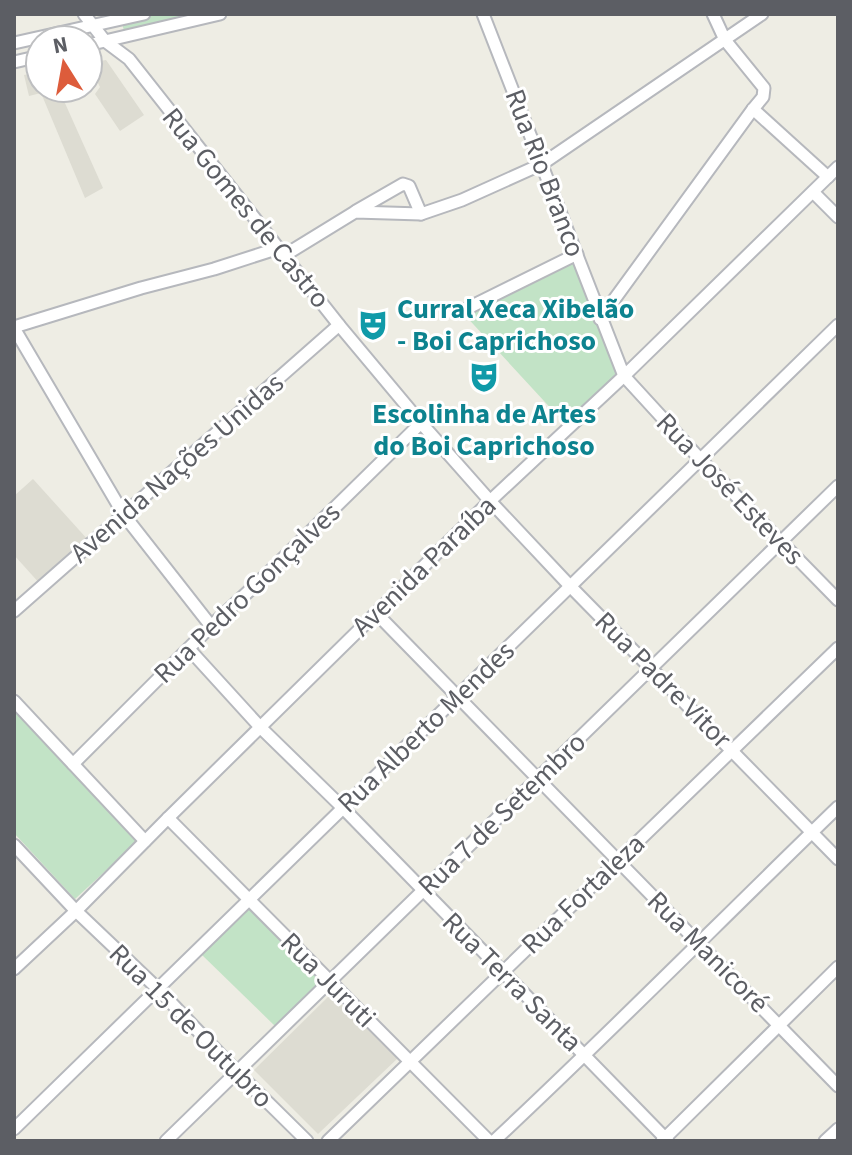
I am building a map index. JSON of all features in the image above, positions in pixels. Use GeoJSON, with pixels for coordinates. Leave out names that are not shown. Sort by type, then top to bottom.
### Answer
{"type":"FeatureCollection","features":[{"type":"Feature","properties":{"kind":"street"},"geometry":{"type":"LineString","coordinates":[[108,18],[144,14]]}},
{"type":"Feature","properties":{"kind":"street"},"geometry":{"type":"LineString","coordinates":[[105,41],[220,14]]}},
{"type":"Feature","properties":{"kind":"street","name":"Rua Rio Branco"},"geometry":{"type":"LineString","coordinates":[[483,14],[624,376]]}},
{"type":"Feature","properties":{"kind":"street"},"geometry":{"type":"LineString","coordinates":[[600,319],[763,97],[764,88],[725,40],[713,14]]}},
{"type":"Feature","properties":{"kind":"street"},"geometry":{"type":"LineString","coordinates":[[355,212],[421,214],[462,200],[542,164],[762,14]]}},
{"type":"Feature","properties":{"kind":"street","name":"Rua Gomes de Castro"},"geometry":{"type":"LineString","coordinates":[[108,18],[121,36],[129,59]]}},
{"type":"Feature","properties":{"kind":"street","name":"Rua Gomes de Castro"},"geometry":{"type":"LineString","coordinates":[[105,41],[129,59],[339,325],[490,501]]}},
{"type":"Feature","properties":{"kind":"street"},"geometry":{"type":"LineString","coordinates":[[753,109],[828,177]]}},
{"type":"Feature","properties":{"kind":"street","name":"Avenida Paraíba"},"geometry":{"type":"LineString","coordinates":[[14,969],[490,501],[624,376],[838,167]]}},
{"type":"Feature","properties":{"kind":"street"},"geometry":{"type":"LineString","coordinates":[[211,626],[124,515],[14,328],[141,288],[282,252],[400,185],[409,186],[421,214]]}},
{"type":"Feature","properties":{"kind":"street"},"geometry":{"type":"LineString","coordinates":[[813,192],[838,217]]}},
{"type":"Feature","properties":{"kind":"street"},"geometry":{"type":"LineString","coordinates":[[468,308],[577,254]]}},
{"type":"Feature","properties":{"kind":"street","name":"Avenida Nações Unidas"},"geometry":{"type":"LineString","coordinates":[[14,611],[339,325]]}},
{"type":"Feature","properties":{"kind":"street","name":"Rua Alberto Mendes"},"geometry":{"type":"LineString","coordinates":[[14,1129],[838,325]]}},
{"type":"Feature","properties":{"kind":"street","name":"Rua José Esteves"},"geometry":{"type":"LineString","coordinates":[[624,376],[838,600]]}},
{"type":"Feature","properties":{"kind":"street","name":"Rua Pedro Gonçalves"},"geometry":{"type":"LineString","coordinates":[[73,764],[421,423]]}},
{"type":"Feature","properties":{"kind":"street","name":"Rua 7 de Setembro"},"geometry":{"type":"LineString","coordinates":[[166,1141],[838,486]]}},
{"type":"Feature","properties":{"kind":"street","name":"Rua Padre Vitor"},"geometry":{"type":"LineString","coordinates":[[490,501],[838,859]]}},
{"type":"Feature","properties":{"kind":"street","name":"Rua Manicoré"},"geometry":{"type":"LineString","coordinates":[[376,613],[838,1086]]}},
{"type":"Feature","properties":{"kind":"street","name":"Rua Fortaleza"},"geometry":{"type":"LineString","coordinates":[[328,1141],[838,648]]}},
{"type":"Feature","properties":{"kind":"street","name":"Rua Terra Santa"},"geometry":{"type":"LineString","coordinates":[[189,649],[261,728],[343,808],[665,1140]]}},
{"type":"Feature","properties":{"kind":"street"},"geometry":{"type":"LineString","coordinates":[[14,701],[145,841]]}},
{"type":"Feature","properties":{"kind":"street"},"geometry":{"type":"LineString","coordinates":[[491,1141],[585,1056],[838,807]]}},
{"type":"Feature","properties":{"kind":"street","name":"Rua Juruti"},"geometry":{"type":"LineString","coordinates":[[168,818],[409,1063],[491,1141]]}},
{"type":"Feature","properties":{"kind":"street","name":"Rua 15 de Outubro"},"geometry":{"type":"LineString","coordinates":[[14,845],[307,1141]]}},
{"type":"Feature","properties":{"kind":"street"},"geometry":{"type":"LineString","coordinates":[[665,1140],[838,967]]}},
{"type":"Feature","properties":{"kind":"street"},"geometry":{"type":"LineString","coordinates":[[825,1141],[838,1129]]}},
{"type":"Feature","properties":{"kind":"shaded area"},"geometry":{"type":"Polygon","coordinates":[[[104,60],[144,115],[120,131],[102,104],[104,60]]]}},
{"type":"Feature","properties":{"kind":"shaded area"},"geometry":{"type":"Polygon","coordinates":[[[46,104],[65,104],[103,188],[85,198],[46,104]]]}},
{"type":"Feature","properties":{"kind":"shaded area"},"geometry":{"type":"Polygon","coordinates":[[[33,479],[89,541],[41,585],[14,555],[14,496],[33,479]]]}},
{"type":"Feature","properties":{"kind":"shaded area"},"geometry":{"type":"Polygon","coordinates":[[[331,994],[398,1058],[318,1134],[254,1070],[331,994]]]}},
{"type":"Feature","properties":{"kind":"green space"},"geometry":{"type":"Polygon","coordinates":[[[159,14],[198,14],[124,31],[122,23],[159,14]]]}},
{"type":"Feature","properties":{"kind":"green space"},"geometry":{"type":"Polygon","coordinates":[[[573,255],[623,375],[568,427],[462,312],[573,255]]]}},
{"type":"Feature","properties":{"kind":"green space"},"geometry":{"type":"Polygon","coordinates":[[[14,708],[138,841],[75,899],[14,833],[14,708]]]}},
{"type":"Feature","properties":{"kind":"green space"},"geometry":{"type":"Polygon","coordinates":[[[250,907],[325,982],[277,1028],[201,954],[250,907]]]}},
{"type":"Feature","properties":{"kind":"place","name":"Curral Xeca Xibelão - Boi Caprichoso"},"geometry":{"type":"Point","coordinates":[373,325]}},
{"type":"Feature","properties":{"kind":"place","name":"Escolinha de Artes do Boi Caprichoso"},"geometry":{"type":"Point","coordinates":[484,377]}}]}
